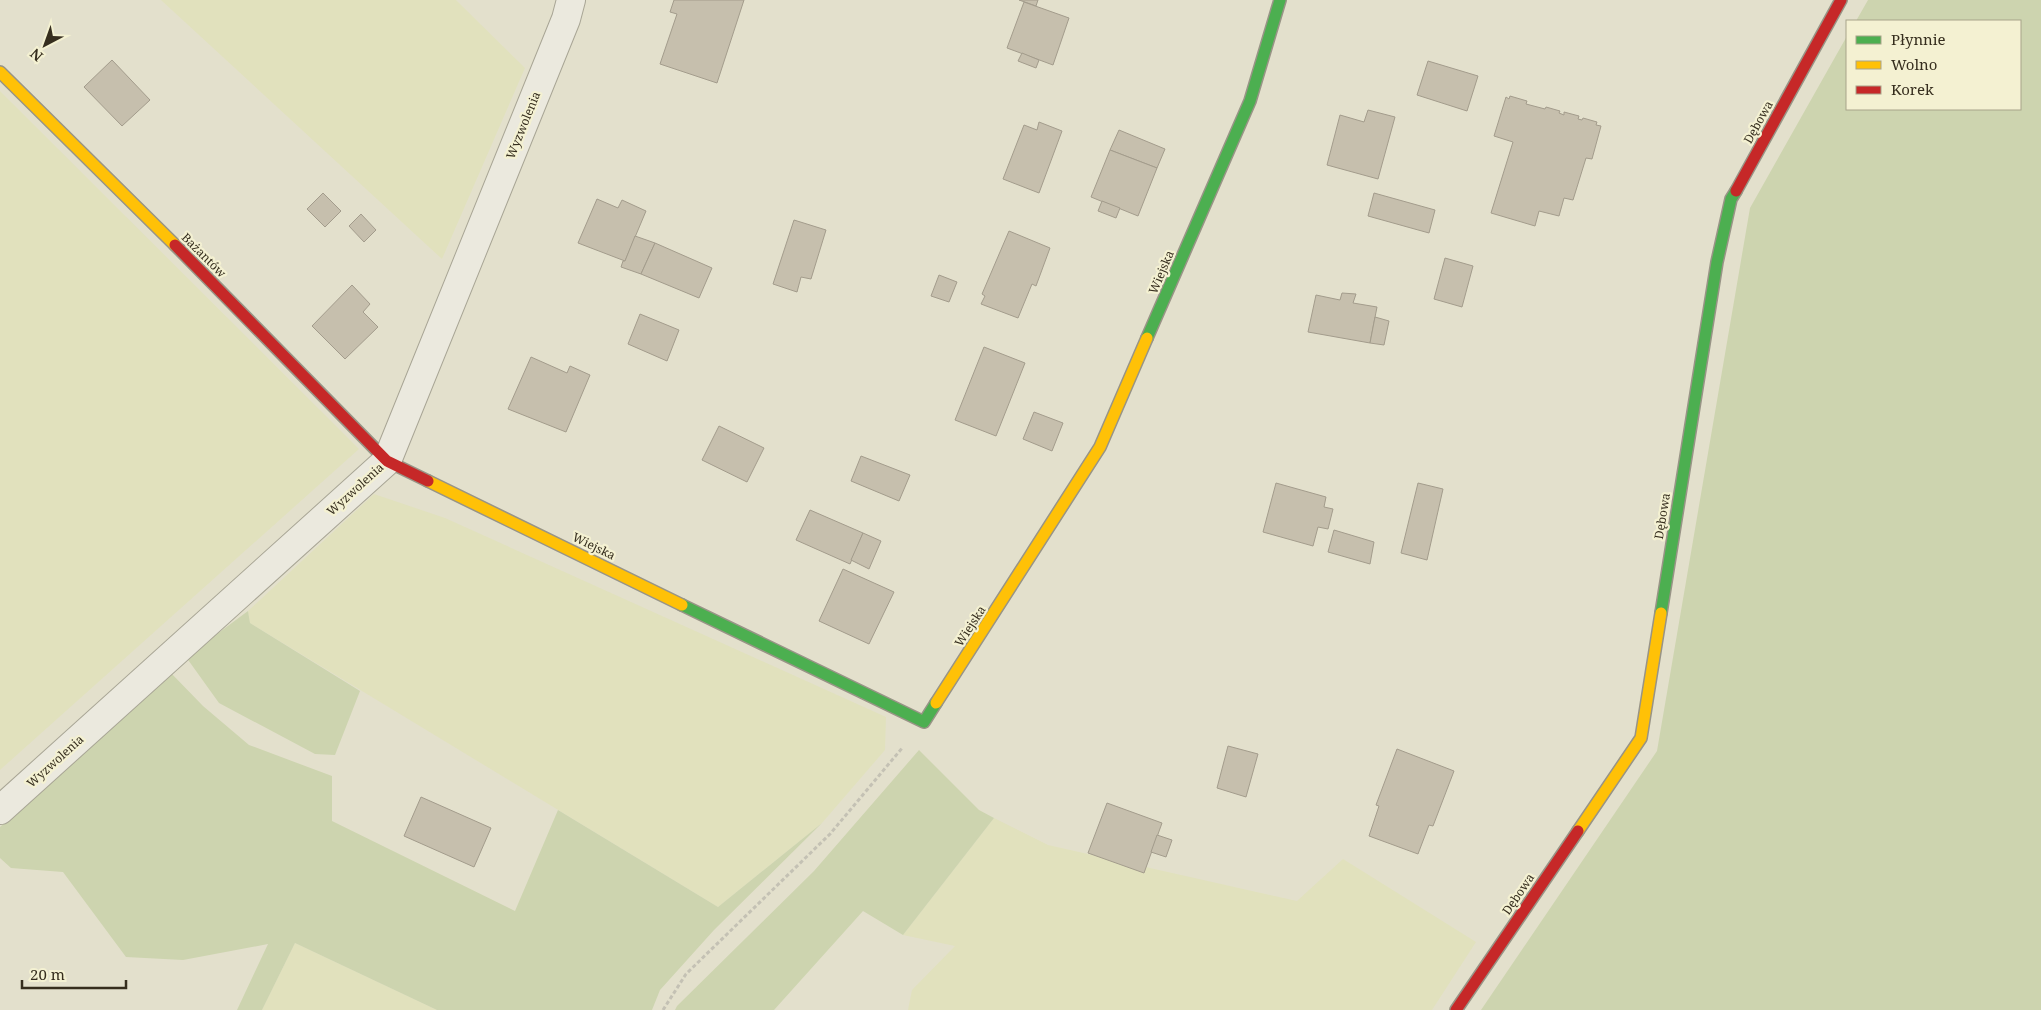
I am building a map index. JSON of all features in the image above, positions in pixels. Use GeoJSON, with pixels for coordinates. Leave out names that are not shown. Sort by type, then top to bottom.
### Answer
{"type":"FeatureCollection","features":[{"type":"Feature","properties":{"kind":"street","name":"Wyzwolenia"},"geometry":{"type":"LineString","coordinates":[[0,810],[387,461],[566,19],[571,0]]}},
{"type":"Feature","properties":{"kind":"street","name":"Wiejska"},"geometry":{"type":"LineString","coordinates":[[387,461],[924,722],[1100,447],[1250,101],[1280,0]]}},
{"type":"Feature","properties":{"kind":"street","name":"Dębowa"},"geometry":{"type":"LineString","coordinates":[[1456,1010],[1641,738],[1717,262],[1731,199],[1841,0]]}},
{"type":"Feature","properties":{"kind":"street","name":"Bażantów"},"geometry":{"type":"LineString","coordinates":[[0,72],[202,272],[387,461]]}},
{"type":"Feature","properties":{"kind":"path"},"geometry":{"type":"LineString","coordinates":[[663,1010],[686,974],[830,834],[924,722]]}},
{"type":"Feature","properties":{"kind":"green space"},"geometry":{"type":"Polygon","coordinates":[[[161,0],[456,0],[525,68],[442,259],[161,0]]]}},
{"type":"Feature","properties":{"kind":"green space"},"geometry":{"type":"Polygon","coordinates":[[[1868,0],[2041,0],[2041,1010],[1481,1010],[1657,751],[1750,208],[1846,38],[1846,110],[2021,110],[2021,20],[1857,20],[1868,0]]]}},
{"type":"Feature","properties":{"kind":"green space"},"geometry":{"type":"Polygon","coordinates":[[[0,91],[359,449],[0,770],[0,91]]]}},
{"type":"Feature","properties":{"kind":"green space"},"geometry":{"type":"Polygon","coordinates":[[[374,494],[445,518],[886,717],[885,750],[822,823],[718,907],[250,623],[248,611],[374,494]]]}},
{"type":"Feature","properties":{"kind":"green space"},"geometry":{"type":"Polygon","coordinates":[[[248,611],[250,623],[360,691],[335,755],[315,754],[219,703],[186,657],[248,611]]]}},
{"type":"Feature","properties":{"kind":"green space"},"geometry":{"type":"Polygon","coordinates":[[[170,672],[203,706],[249,745],[332,776],[332,821],[515,911],[558,810],[718,907],[822,823],[714,930],[660,990],[652,1010],[437,1010],[295,943],[262,1010],[237,1010],[268,944],[183,960],[126,957],[63,872],[11,868],[0,858],[0,827],[170,672]]]}},
{"type":"Feature","properties":{"kind":"green space"},"geometry":{"type":"Polygon","coordinates":[[[919,750],[979,810],[994,818],[903,935],[863,911],[774,1010],[675,1010],[814,871],[919,750]]]}},
{"type":"Feature","properties":{"kind":"green space"},"geometry":{"type":"Polygon","coordinates":[[[994,818],[1048,845],[1297,901],[1343,859],[1476,942],[1432,1010],[908,1010],[912,990],[955,946],[903,935],[994,818]]]}},
{"type":"Feature","properties":{"kind":"green space"},"geometry":{"type":"Polygon","coordinates":[[[295,943],[437,1010],[262,1010],[295,943]]]}},
{"type":"Feature","properties":{"kind":"building"},"geometry":{"type":"Polygon","coordinates":[[[674,0],[744,0],[717,83],[660,64],[677,14],[670,12],[674,0]]]}},
{"type":"Feature","properties":{"kind":"building"},"geometry":{"type":"Polygon","coordinates":[[[1019,0],[1038,0],[1036,6],[1019,0]]]}},
{"type":"Feature","properties":{"kind":"building"},"geometry":{"type":"Polygon","coordinates":[[[1024,2],[1069,18],[1053,65],[1007,48],[1024,2]]]}},
{"type":"Feature","properties":{"kind":"building"},"geometry":{"type":"Polygon","coordinates":[[[1022,53],[1039,60],[1036,68],[1018,61],[1022,53]]]}},
{"type":"Feature","properties":{"kind":"building"},"geometry":{"type":"Polygon","coordinates":[[[112,60],[150,100],[122,126],[84,87],[112,60]]]}},
{"type":"Feature","properties":{"kind":"building"},"geometry":{"type":"Polygon","coordinates":[[[1428,61],[1478,76],[1467,111],[1417,95],[1428,61]]]}},
{"type":"Feature","properties":{"kind":"building"},"geometry":{"type":"Polygon","coordinates":[[[1510,96],[1527,101],[1526,104],[1560,111],[1559,113],[1564,115],[1564,112],[1579,116],[1578,119],[1582,120],[1583,118],[1597,122],[1596,125],[1601,126],[1592,159],[1586,158],[1573,200],[1564,198],[1559,216],[1539,211],[1535,226],[1491,213],[1513,142],[1494,136],[1506,97],[1509,99],[1510,96]]]}},
{"type":"Feature","properties":{"kind":"building"},"geometry":{"type":"Polygon","coordinates":[[[1368,110],[1395,117],[1378,179],[1327,165],[1340,115],[1364,122],[1368,110]]]}},
{"type":"Feature","properties":{"kind":"building"},"geometry":{"type":"Polygon","coordinates":[[[1039,122],[1062,131],[1039,193],[1003,179],[1024,125],[1037,130],[1039,122]]]}},
{"type":"Feature","properties":{"kind":"building"},"geometry":{"type":"Polygon","coordinates":[[[1119,130],[1165,149],[1157,168],[1110,150],[1119,130]]]}},
{"type":"Feature","properties":{"kind":"building"},"geometry":{"type":"Polygon","coordinates":[[[1110,150],[1157,168],[1138,216],[1091,197],[1110,150]]]}},
{"type":"Feature","properties":{"kind":"building"},"geometry":{"type":"Polygon","coordinates":[[[323,193],[341,211],[325,227],[307,209],[323,193]]]}},
{"type":"Feature","properties":{"kind":"building"},"geometry":{"type":"Polygon","coordinates":[[[1374,193],[1435,210],[1429,233],[1368,216],[1374,193]]]}},
{"type":"Feature","properties":{"kind":"building"},"geometry":{"type":"Polygon","coordinates":[[[597,199],[618,208],[622,200],[646,211],[625,261],[578,243],[597,199]]]}},
{"type":"Feature","properties":{"kind":"building"},"geometry":{"type":"Polygon","coordinates":[[[1102,201],[1120,208],[1116,218],[1098,211],[1102,201]]]}},
{"type":"Feature","properties":{"kind":"building"},"geometry":{"type":"Polygon","coordinates":[[[361,214],[376,230],[364,242],[349,226],[361,214]]]}},
{"type":"Feature","properties":{"kind":"building"},"geometry":{"type":"Polygon","coordinates":[[[794,220],[826,230],[811,279],[801,277],[797,292],[773,284],[794,220]]]}},
{"type":"Feature","properties":{"kind":"building"},"geometry":{"type":"Polygon","coordinates":[[[1009,231],[1050,248],[1036,286],[1032,284],[1018,318],[981,304],[985,296],[982,294],[1009,231]]]}},
{"type":"Feature","properties":{"kind":"building"},"geometry":{"type":"Polygon","coordinates":[[[635,236],[655,243],[641,274],[621,267],[635,236]]]}},
{"type":"Feature","properties":{"kind":"building"},"geometry":{"type":"Polygon","coordinates":[[[655,243],[712,268],[699,298],[641,274],[655,243]]]}},
{"type":"Feature","properties":{"kind":"building"},"geometry":{"type":"Polygon","coordinates":[[[1445,258],[1473,266],[1462,307],[1434,299],[1445,258]]]}},
{"type":"Feature","properties":{"kind":"building"},"geometry":{"type":"Polygon","coordinates":[[[939,275],[957,282],[949,302],[931,296],[939,275]]]}},
{"type":"Feature","properties":{"kind":"building"},"geometry":{"type":"Polygon","coordinates":[[[352,285],[370,304],[363,312],[378,327],[345,359],[312,326],[352,285]]]}},
{"type":"Feature","properties":{"kind":"building"},"geometry":{"type":"Polygon","coordinates":[[[1342,293],[1356,294],[1353,303],[1377,307],[1370,343],[1308,332],[1316,295],[1340,300],[1342,293]]]}},
{"type":"Feature","properties":{"kind":"building"},"geometry":{"type":"Polygon","coordinates":[[[640,314],[679,330],[667,361],[628,344],[640,314]]]}},
{"type":"Feature","properties":{"kind":"building"},"geometry":{"type":"Polygon","coordinates":[[[1375,317],[1389,321],[1384,345],[1370,343],[1375,317]]]}},
{"type":"Feature","properties":{"kind":"building"},"geometry":{"type":"Polygon","coordinates":[[[984,347],[1025,363],[996,436],[955,420],[984,347]]]}},
{"type":"Feature","properties":{"kind":"building"},"geometry":{"type":"Polygon","coordinates":[[[531,357],[567,373],[570,366],[590,375],[566,432],[508,409],[531,357]]]}},
{"type":"Feature","properties":{"kind":"building"},"geometry":{"type":"Polygon","coordinates":[[[1034,412],[1063,423],[1052,451],[1023,439],[1034,412]]]}},
{"type":"Feature","properties":{"kind":"building"},"geometry":{"type":"Polygon","coordinates":[[[719,426],[764,448],[747,482],[702,460],[719,426]]]}},
{"type":"Feature","properties":{"kind":"building"},"geometry":{"type":"Polygon","coordinates":[[[861,456],[910,475],[899,501],[851,481],[861,456]]]}},
{"type":"Feature","properties":{"kind":"building"},"geometry":{"type":"Polygon","coordinates":[[[1276,483],[1326,497],[1324,507],[1333,509],[1328,529],[1318,527],[1313,546],[1263,532],[1276,483]]]}},
{"type":"Feature","properties":{"kind":"building"},"geometry":{"type":"Polygon","coordinates":[[[1418,483],[1443,489],[1427,560],[1401,553],[1418,483]]]}},
{"type":"Feature","properties":{"kind":"building"},"geometry":{"type":"Polygon","coordinates":[[[810,510],[863,533],[850,564],[796,540],[810,510]]]}},
{"type":"Feature","properties":{"kind":"building"},"geometry":{"type":"Polygon","coordinates":[[[1334,530],[1374,542],[1370,564],[1328,552],[1334,530]]]}},
{"type":"Feature","properties":{"kind":"building"},"geometry":{"type":"Polygon","coordinates":[[[863,533],[881,541],[869,569],[851,560],[863,533]]]}},
{"type":"Feature","properties":{"kind":"building"},"geometry":{"type":"Polygon","coordinates":[[[843,569],[894,592],[869,644],[819,621],[843,569]]]}},
{"type":"Feature","properties":{"kind":"building"},"geometry":{"type":"Polygon","coordinates":[[[1228,746],[1258,754],[1246,797],[1217,788],[1228,746]]]}},
{"type":"Feature","properties":{"kind":"building"},"geometry":{"type":"Polygon","coordinates":[[[1397,749],[1454,771],[1433,826],[1429,825],[1418,854],[1369,836],[1379,806],[1376,805],[1397,749]]]}},
{"type":"Feature","properties":{"kind":"building"},"geometry":{"type":"Polygon","coordinates":[[[421,797],[491,828],[474,867],[404,836],[421,797]]]}},
{"type":"Feature","properties":{"kind":"building"},"geometry":{"type":"Polygon","coordinates":[[[1107,803],[1162,823],[1144,873],[1088,853],[1107,803]]]}},
{"type":"Feature","properties":{"kind":"building"},"geometry":{"type":"Polygon","coordinates":[[[1157,835],[1172,840],[1166,857],[1151,852],[1157,835]]]}},
{"type":"Feature","properties":{"kind":"traffic: fast"},"geometry":{"type":"LineString","coordinates":[[1147,338],[1250,101],[1280,0]]}},
{"type":"Feature","properties":{"kind":"traffic: fast"},"geometry":{"type":"LineString","coordinates":[[1661,613],[1717,262],[1731,199],[1736,191]]}},
{"type":"Feature","properties":{"kind":"traffic: fast"},"geometry":{"type":"LineString","coordinates":[[682,605],[924,722],[936,703]]}},
{"type":"Feature","properties":{"kind":"traffic: slow"},"geometry":{"type":"LineString","coordinates":[[0,72],[175,245]]}},
{"type":"Feature","properties":{"kind":"traffic: slow"},"geometry":{"type":"LineString","coordinates":[[936,703],[1100,447],[1147,338]]}},
{"type":"Feature","properties":{"kind":"traffic: slow"},"geometry":{"type":"LineString","coordinates":[[428,481],[682,605]]}},
{"type":"Feature","properties":{"kind":"traffic: slow"},"geometry":{"type":"LineString","coordinates":[[1578,831],[1641,738],[1661,613]]}},
{"type":"Feature","properties":{"kind":"traffic: jam"},"geometry":{"type":"LineString","coordinates":[[1736,191],[1841,0]]}},
{"type":"Feature","properties":{"kind":"traffic: jam"},"geometry":{"type":"LineString","coordinates":[[175,245],[387,461],[428,481]]}},
{"type":"Feature","properties":{"kind":"traffic: jam"},"geometry":{"type":"LineString","coordinates":[[1456,1010],[1578,831]]}}]}
